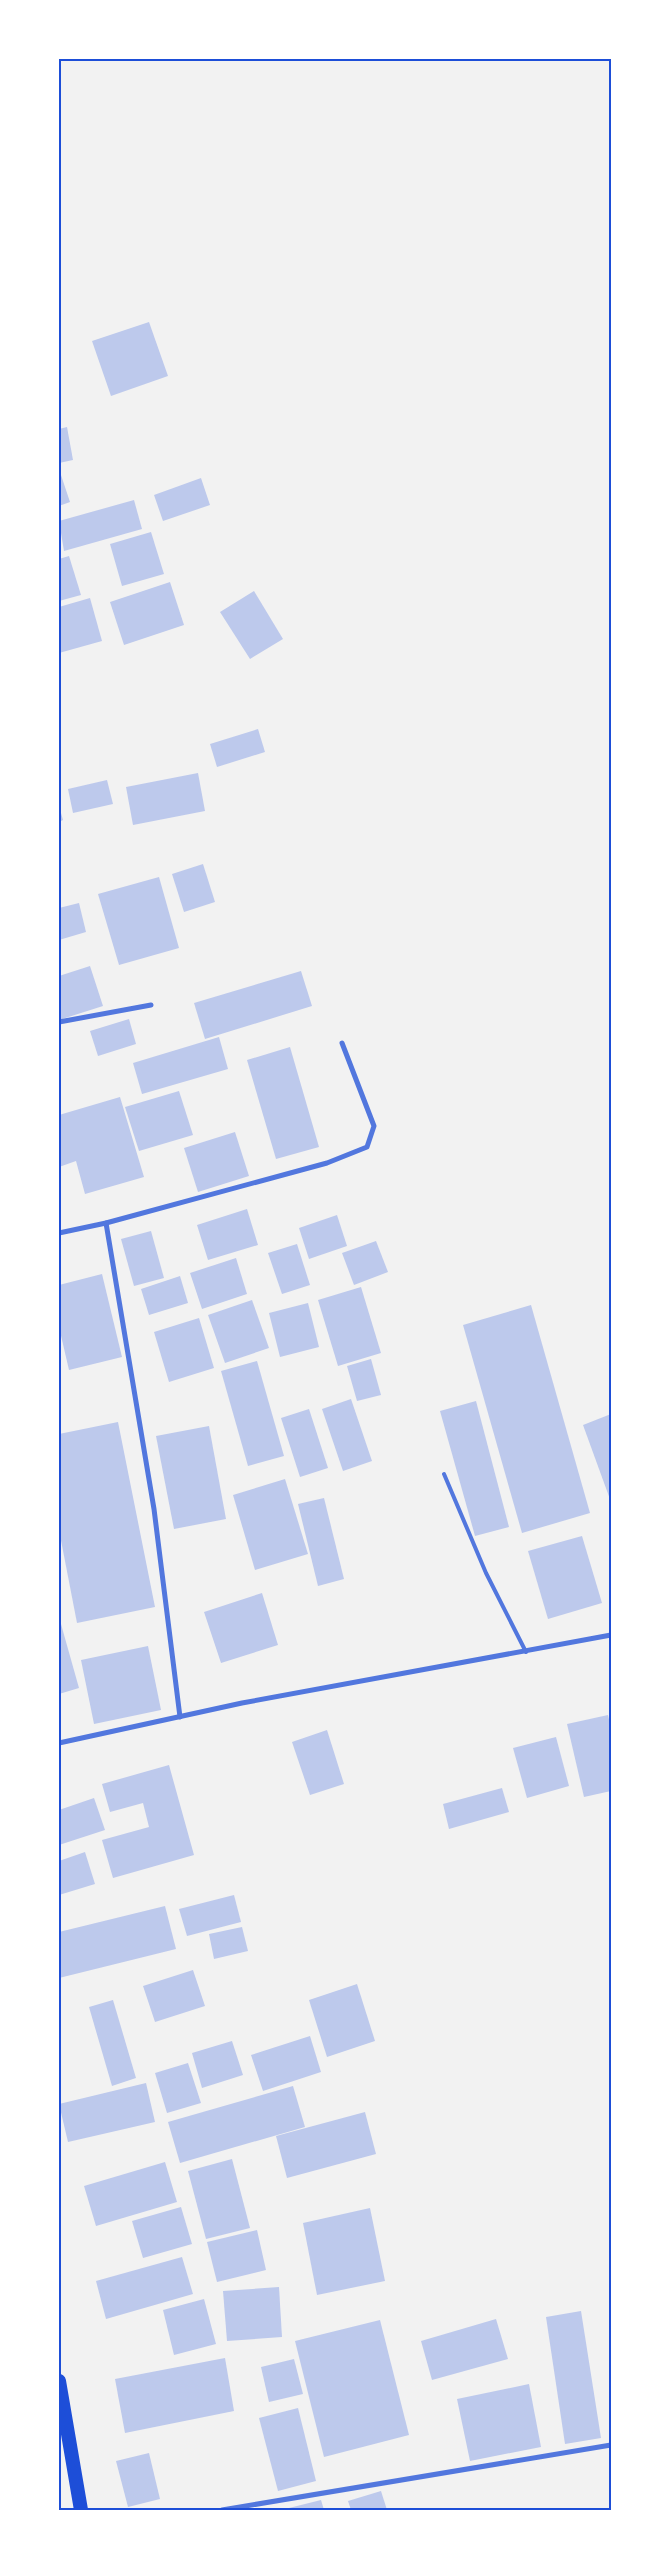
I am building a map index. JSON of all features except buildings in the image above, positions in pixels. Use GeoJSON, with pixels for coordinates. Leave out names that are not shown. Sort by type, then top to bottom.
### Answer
{"type":"FeatureCollection","features":[{"type":"Feature","properties":{"kind":"highway"},"geometry":{"type":"LineString","coordinates":[[59,2381],[81,2510]]}},
{"type":"Feature","properties":{"kind":"street"},"geometry":{"type":"LineString","coordinates":[[59,1022],[151,1005]]}},
{"type":"Feature","properties":{"kind":"street"},"geometry":{"type":"LineString","coordinates":[[59,1233],[106,1224],[327,1163],[367,1146],[374,1126],[342,1043]]}},
{"type":"Feature","properties":{"kind":"street"},"geometry":{"type":"LineString","coordinates":[[106,1224],[154,1509],[180,1717]]}},
{"type":"Feature","properties":{"kind":"street"},"geometry":{"type":"LineString","coordinates":[[59,1743],[180,1717],[611,1635]]}},
{"type":"Feature","properties":{"kind":"street"},"geometry":{"type":"LineString","coordinates":[[222,2510],[611,2445]]}},
{"type":"Feature","properties":{"kind":"lane"},"geometry":{"type":"LineString","coordinates":[[444,1474],[486,1573],[526,1652]]}}]}
